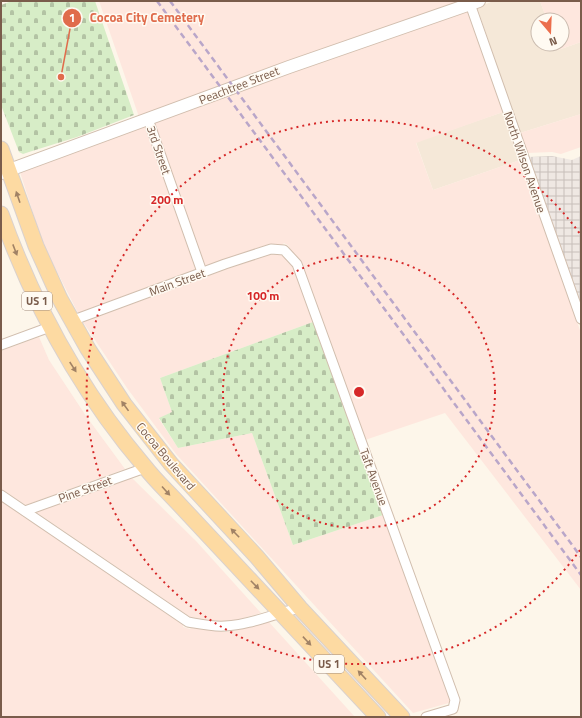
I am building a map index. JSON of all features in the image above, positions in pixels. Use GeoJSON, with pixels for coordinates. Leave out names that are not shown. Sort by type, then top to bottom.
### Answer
{"type":"FeatureCollection","features":[{"type":"Feature","properties":{"kind":"main road","name":"Cocoa Boulevard"},"geometry":{"type":"LineString","coordinates":[[1,149],[5,171],[36,246],[71,321],[104,376],[166,459],[194,491],[257,557],[300,608],[402,717]]}},
{"type":"Feature","properties":{"kind":"main road","name":"Cocoa Boulevard"},"geometry":{"type":"LineString","coordinates":[[1,214],[26,279],[50,328],[67,359],[123,439],[145,468],[378,717]]}},
{"type":"Feature","properties":{"kind":"main road"},"geometry":{"type":"LineString","coordinates":[[123,439],[144,452],[155,457],[166,459]]}},
{"type":"Feature","properties":{"kind":"main road"},"geometry":{"type":"LineString","coordinates":[[145,468],[155,469],[166,473],[194,491]]}},
{"type":"Feature","properties":{"kind":"street","name":"Peachtree Street"},"geometry":{"type":"LineString","coordinates":[[5,171],[289,67],[473,2]]}},
{"type":"Feature","properties":{"kind":"street","name":"North Wilson Avenue"},"geometry":{"type":"LineString","coordinates":[[473,2],[581,319]]}},
{"type":"Feature","properties":{"kind":"street","name":"3rd Street"},"geometry":{"type":"LineString","coordinates":[[148,119],[202,272]]}},
{"type":"Feature","properties":{"kind":"street","name":"Main Street"},"geometry":{"type":"LineString","coordinates":[[71,321],[202,272],[271,249],[284,250]]}},
{"type":"Feature","properties":{"kind":"street","name":"Taft Avenue"},"geometry":{"type":"LineString","coordinates":[[284,250],[297,264],[455,700],[453,709],[426,717]]}},
{"type":"Feature","properties":{"kind":"street"},"geometry":{"type":"LineString","coordinates":[[1,345],[50,328]]}},
{"type":"Feature","properties":{"kind":"street","name":"Pine Street"},"geometry":{"type":"LineString","coordinates":[[26,511],[145,468]]}},
{"type":"Feature","properties":{"kind":"street"},"geometry":{"type":"LineString","coordinates":[[1,495],[188,622],[223,627],[237,625],[300,608]]}},
{"type":"Feature","properties":{"kind":"shaded area"},"geometry":{"type":"Polygon","coordinates":[[[99,1],[463,1],[138,117],[99,1]]]}},
{"type":"Feature","properties":{"kind":"shaded area"},"geometry":{"type":"Polygon","coordinates":[[[494,1],[540,1],[544,12],[530,12],[530,52],[570,52],[570,46],[581,42],[581,114],[520,133],[477,7],[494,1]]]}},
{"type":"Feature","properties":{"kind":"shaded area"},"geometry":{"type":"Polygon","coordinates":[[[540,1],[581,1],[581,42],[570,46],[570,12],[544,12],[540,1]]]}},
{"type":"Feature","properties":{"kind":"shaded area"},"geometry":{"type":"Polygon","coordinates":[[[468,10],[503,112],[416,143],[433,190],[520,160],[581,333],[581,590],[445,413],[365,440],[301,262],[289,246],[284,243],[282,245],[269,244],[204,266],[154,122],[290,72],[468,10]]]}},
{"type":"Feature","properties":{"kind":"shaded area"},"geometry":{"type":"Polygon","coordinates":[[[503,112],[520,160],[433,190],[416,142],[503,112]]]}},
{"type":"Feature","properties":{"kind":"shaded area"},"geometry":{"type":"Polygon","coordinates":[[[581,114],[581,147],[561,154],[552,152],[527,153],[520,133],[581,114]]]}},
{"type":"Feature","properties":{"kind":"shaded area"},"geometry":{"type":"Polygon","coordinates":[[[146,126],[196,269],[78,313],[43,244],[20,172],[146,126]]]}},
{"type":"Feature","properties":{"kind":"shaded area"},"geometry":{"type":"Polygon","coordinates":[[[552,156],[572,160],[581,156],[581,304],[529,157],[552,156]]]}},
{"type":"Feature","properties":{"kind":"shaded area"},"geometry":{"type":"Polygon","coordinates":[[[272,254],[282,255],[293,267],[313,322],[160,378],[172,412],[159,419],[178,448],[252,433],[293,545],[383,515],[450,700],[449,703],[413,713],[176,454],[127,388],[83,322],[272,254]]]}},
{"type":"Feature","properties":{"kind":"shaded area"},"geometry":{"type":"Polygon","coordinates":[[[39,337],[49,360],[86,416],[125,469],[26,505],[1,489],[1,351],[39,337]]]}},
{"type":"Feature","properties":{"kind":"shaded area"},"geometry":{"type":"Polygon","coordinates":[[[132,478],[196,541],[261,613],[223,622],[190,617],[36,512],[132,478]]]}},
{"type":"Feature","properties":{"kind":"shaded area"},"geometry":{"type":"Polygon","coordinates":[[[1,500],[22,514],[23,517],[25,516],[183,625],[183,627],[224,632],[238,630],[268,621],[355,717],[1,717],[1,500]]]}},
{"type":"Feature","properties":{"kind":"green space"},"geometry":{"type":"Polygon","coordinates":[[[12,1],[95,1],[134,115],[77,137],[23,154],[19,152],[1,105],[1,5],[12,1]]]}},
{"type":"Feature","properties":{"kind":"green space"},"geometry":{"type":"Polygon","coordinates":[[[313,322],[383,515],[293,545],[252,433],[178,448],[159,418],[172,412],[160,378],[313,322]]]}},
{"type":"Feature","properties":{"kind":"railway"},"geometry":{"type":"LineString","coordinates":[[157,1],[581,575]]}},
{"type":"Feature","properties":{"kind":"railway"},"geometry":{"type":"LineString","coordinates":[[170,1],[581,557]]}},
{"type":"Feature","properties":{"kind":"place","name":"Cocoa City Cemetery"},"geometry":{"type":"Point","coordinates":[61,77]}}]}
